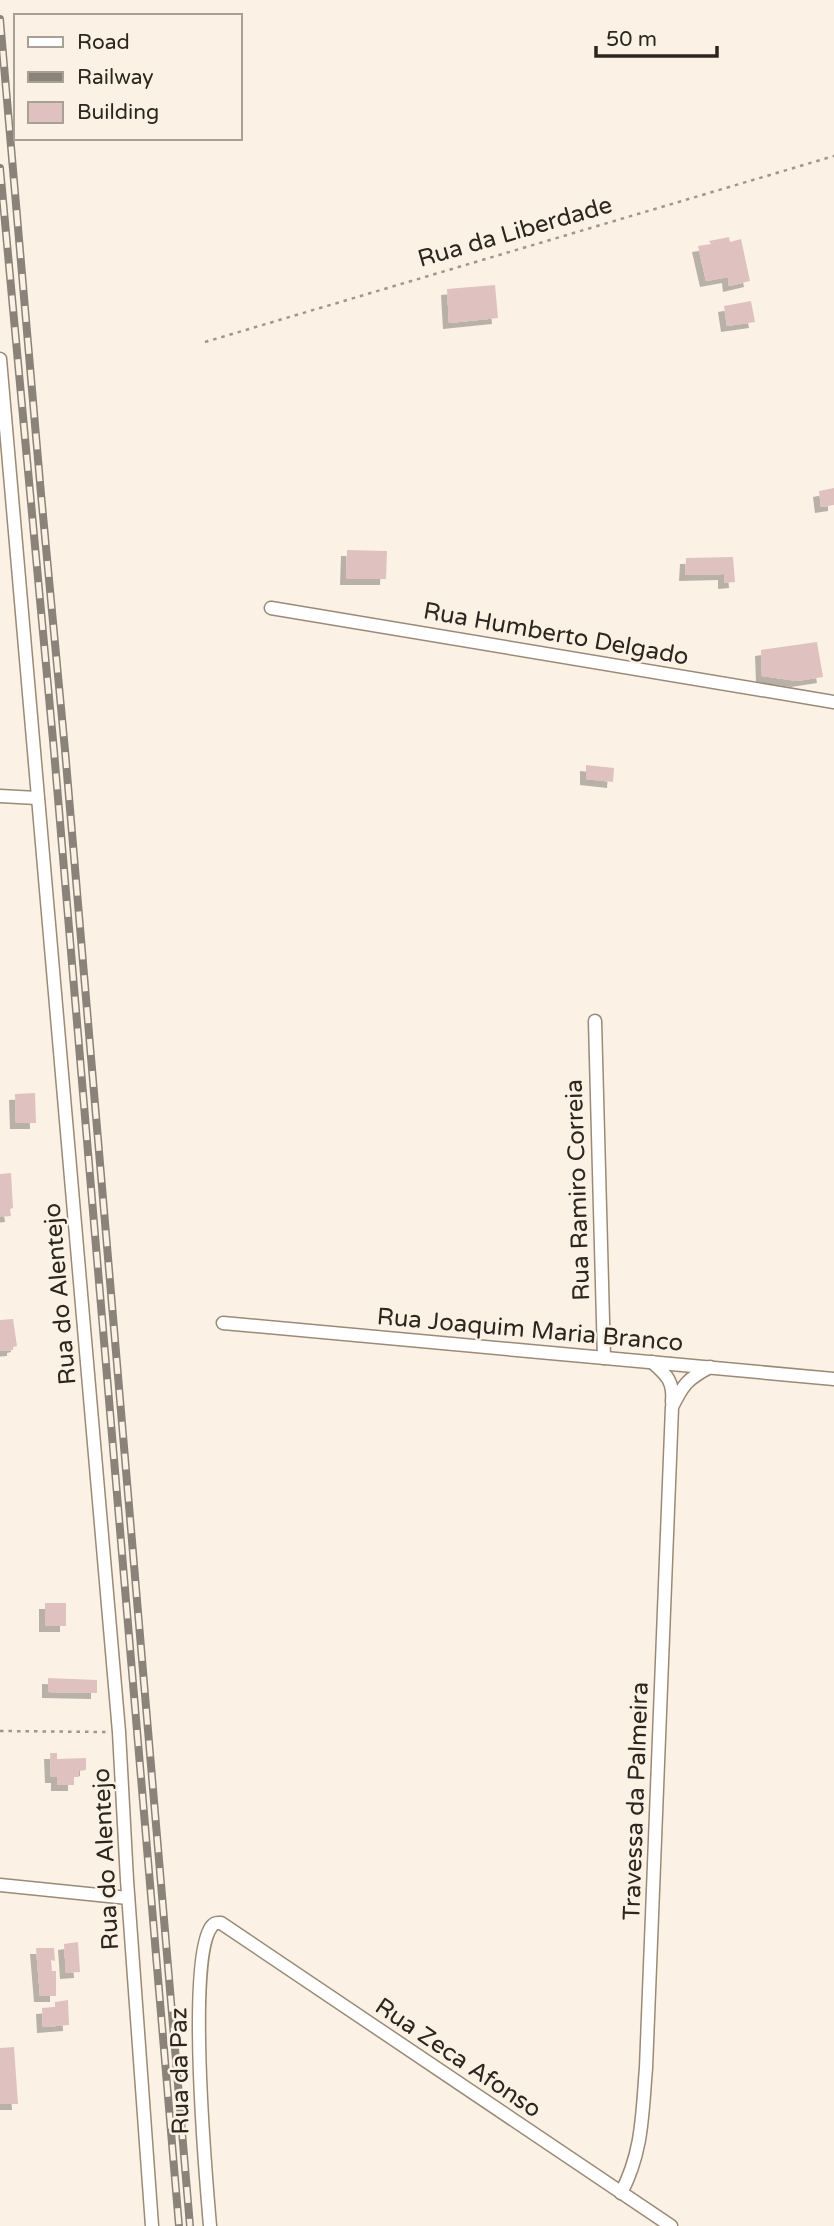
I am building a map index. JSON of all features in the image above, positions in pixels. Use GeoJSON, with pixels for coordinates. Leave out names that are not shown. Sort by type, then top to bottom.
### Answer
{"type":"FeatureCollection","features":[{"type":"Feature","properties":{"kind":"street","name":"Rua do Alentejo"},"geometry":{"type":"LineString","coordinates":[[0,359],[119,1732],[152,2226]]}},
{"type":"Feature","properties":{"kind":"street","name":"Rua Humberto Delgado"},"geometry":{"type":"LineString","coordinates":[[271,608],[834,702]]}},
{"type":"Feature","properties":{"kind":"street"},"geometry":{"type":"LineString","coordinates":[[0,796],[37,798]]}},
{"type":"Feature","properties":{"kind":"street","name":"Rua Ramiro Correia"},"geometry":{"type":"LineString","coordinates":[[595,1021],[604,1358]]}},
{"type":"Feature","properties":{"kind":"street","name":"Rua Joaquim Maria Branco"},"geometry":{"type":"LineString","coordinates":[[222,1323],[834,1378]]}},
{"type":"Feature","properties":{"kind":"street","name":"Travessa da Palmeira"},"geometry":{"type":"LineString","coordinates":[[621,2193],[639,2150],[646,2068],[674,1386],[666,1374],[651,1362]]}},
{"type":"Feature","properties":{"kind":"street","name":"Travessa da Palmeira"},"geometry":{"type":"LineString","coordinates":[[672,1407],[690,1377],[710,1367]]}},
{"type":"Feature","properties":{"kind":"street"},"geometry":{"type":"LineString","coordinates":[[0,1885],[128,1898]]}},
{"type":"Feature","properties":{"kind":"street","name":"Rua Zeca Afonso"},"geometry":{"type":"LineString","coordinates":[[221,1923],[671,2226]]}},
{"type":"Feature","properties":{"kind":"street","name":"Rua da Paz"},"geometry":{"type":"LineString","coordinates":[[210,2226],[202,2140],[199,1989],[203,1952],[210,1928],[221,1923]]}},
{"type":"Feature","properties":{"kind":"path","name":"Rua da Liberdade"},"geometry":{"type":"LineString","coordinates":[[205,342],[834,156]]}},
{"type":"Feature","properties":{"kind":"path"},"geometry":{"type":"LineString","coordinates":[[0,1731],[119,1732]]}},
{"type":"Feature","properties":{"kind":"building"},"geometry":{"type":"Polygon","coordinates":[[[729,237],[730,242],[741,239],[750,281],[729,286],[728,277],[706,281],[698,246],[729,237]]]}},
{"type":"Feature","properties":{"kind":"building"},"geometry":{"type":"Polygon","coordinates":[[[495,285],[498,318],[449,323],[447,289],[495,285]]]}},
{"type":"Feature","properties":{"kind":"building"},"geometry":{"type":"Polygon","coordinates":[[[751,301],[755,322],[727,326],[724,306],[751,301]]]}},
{"type":"Feature","properties":{"kind":"building"},"geometry":{"type":"Polygon","coordinates":[[[834,488],[834,505],[821,507],[819,491],[834,488]]]}},
{"type":"Feature","properties":{"kind":"building"},"geometry":{"type":"Polygon","coordinates":[[[347,550],[387,551],[386,579],[346,579],[347,550]]]}},
{"type":"Feature","properties":{"kind":"building"},"geometry":{"type":"Polygon","coordinates":[[[733,557],[735,582],[724,583],[724,574],[685,575],[686,558],[733,557]]]}},
{"type":"Feature","properties":{"kind":"building"},"geometry":{"type":"Polygon","coordinates":[[[817,642],[823,677],[797,681],[762,676],[761,650],[817,642]]]}},
{"type":"Feature","properties":{"kind":"building"},"geometry":{"type":"Polygon","coordinates":[[[586,765],[614,768],[613,782],[586,779],[586,765]]]}},
{"type":"Feature","properties":{"kind":"building"},"geometry":{"type":"Polygon","coordinates":[[[35,1093],[36,1123],[16,1123],[15,1094],[35,1093]]]}},
{"type":"Feature","properties":{"kind":"building"},"geometry":{"type":"Polygon","coordinates":[[[11,1173],[11,1216],[0,1217],[0,1174],[11,1173]]]}},
{"type":"Feature","properties":{"kind":"building"},"geometry":{"type":"Polygon","coordinates":[[[13,1319],[17,1346],[13,1347],[13,1350],[0,1351],[0,1320],[13,1319]]]}},
{"type":"Feature","properties":{"kind":"building"},"geometry":{"type":"Polygon","coordinates":[[[45,1603],[66,1603],[66,1626],[45,1626],[45,1603]]]}},
{"type":"Feature","properties":{"kind":"building"},"geometry":{"type":"Polygon","coordinates":[[[48,1678],[97,1680],[97,1693],[48,1692],[48,1678]]]}},
{"type":"Feature","properties":{"kind":"building"},"geometry":{"type":"Polygon","coordinates":[[[50,1753],[57,1753],[57,1759],[86,1758],[86,1770],[79,1771],[79,1777],[74,1777],[74,1785],[57,1785],[57,1777],[51,1777],[50,1753]]]}},
{"type":"Feature","properties":{"kind":"building"},"geometry":{"type":"Polygon","coordinates":[[[78,1942],[80,1972],[66,1973],[64,1944],[78,1942]]]}},
{"type":"Feature","properties":{"kind":"building"},"geometry":{"type":"Polygon","coordinates":[[[36,1948],[54,1948],[55,1961],[51,1960],[52,1971],[56,1971],[56,1996],[40,1996],[36,1948]]]}},
{"type":"Feature","properties":{"kind":"building"},"geometry":{"type":"Polygon","coordinates":[[[68,2000],[69,2025],[43,2027],[42,2008],[55,2007],[55,2002],[68,2000]]]}},
{"type":"Feature","properties":{"kind":"building"},"geometry":{"type":"Polygon","coordinates":[[[14,2047],[18,2104],[0,2104],[0,2048],[14,2047]]]}},
{"type":"Feature","properties":{"kind":"railway"},"geometry":{"type":"LineString","coordinates":[[0,19],[190,2226]]}},
{"type":"Feature","properties":{"kind":"railway"},"geometry":{"type":"LineString","coordinates":[[0,168],[54,751],[179,2226]]}}]}
